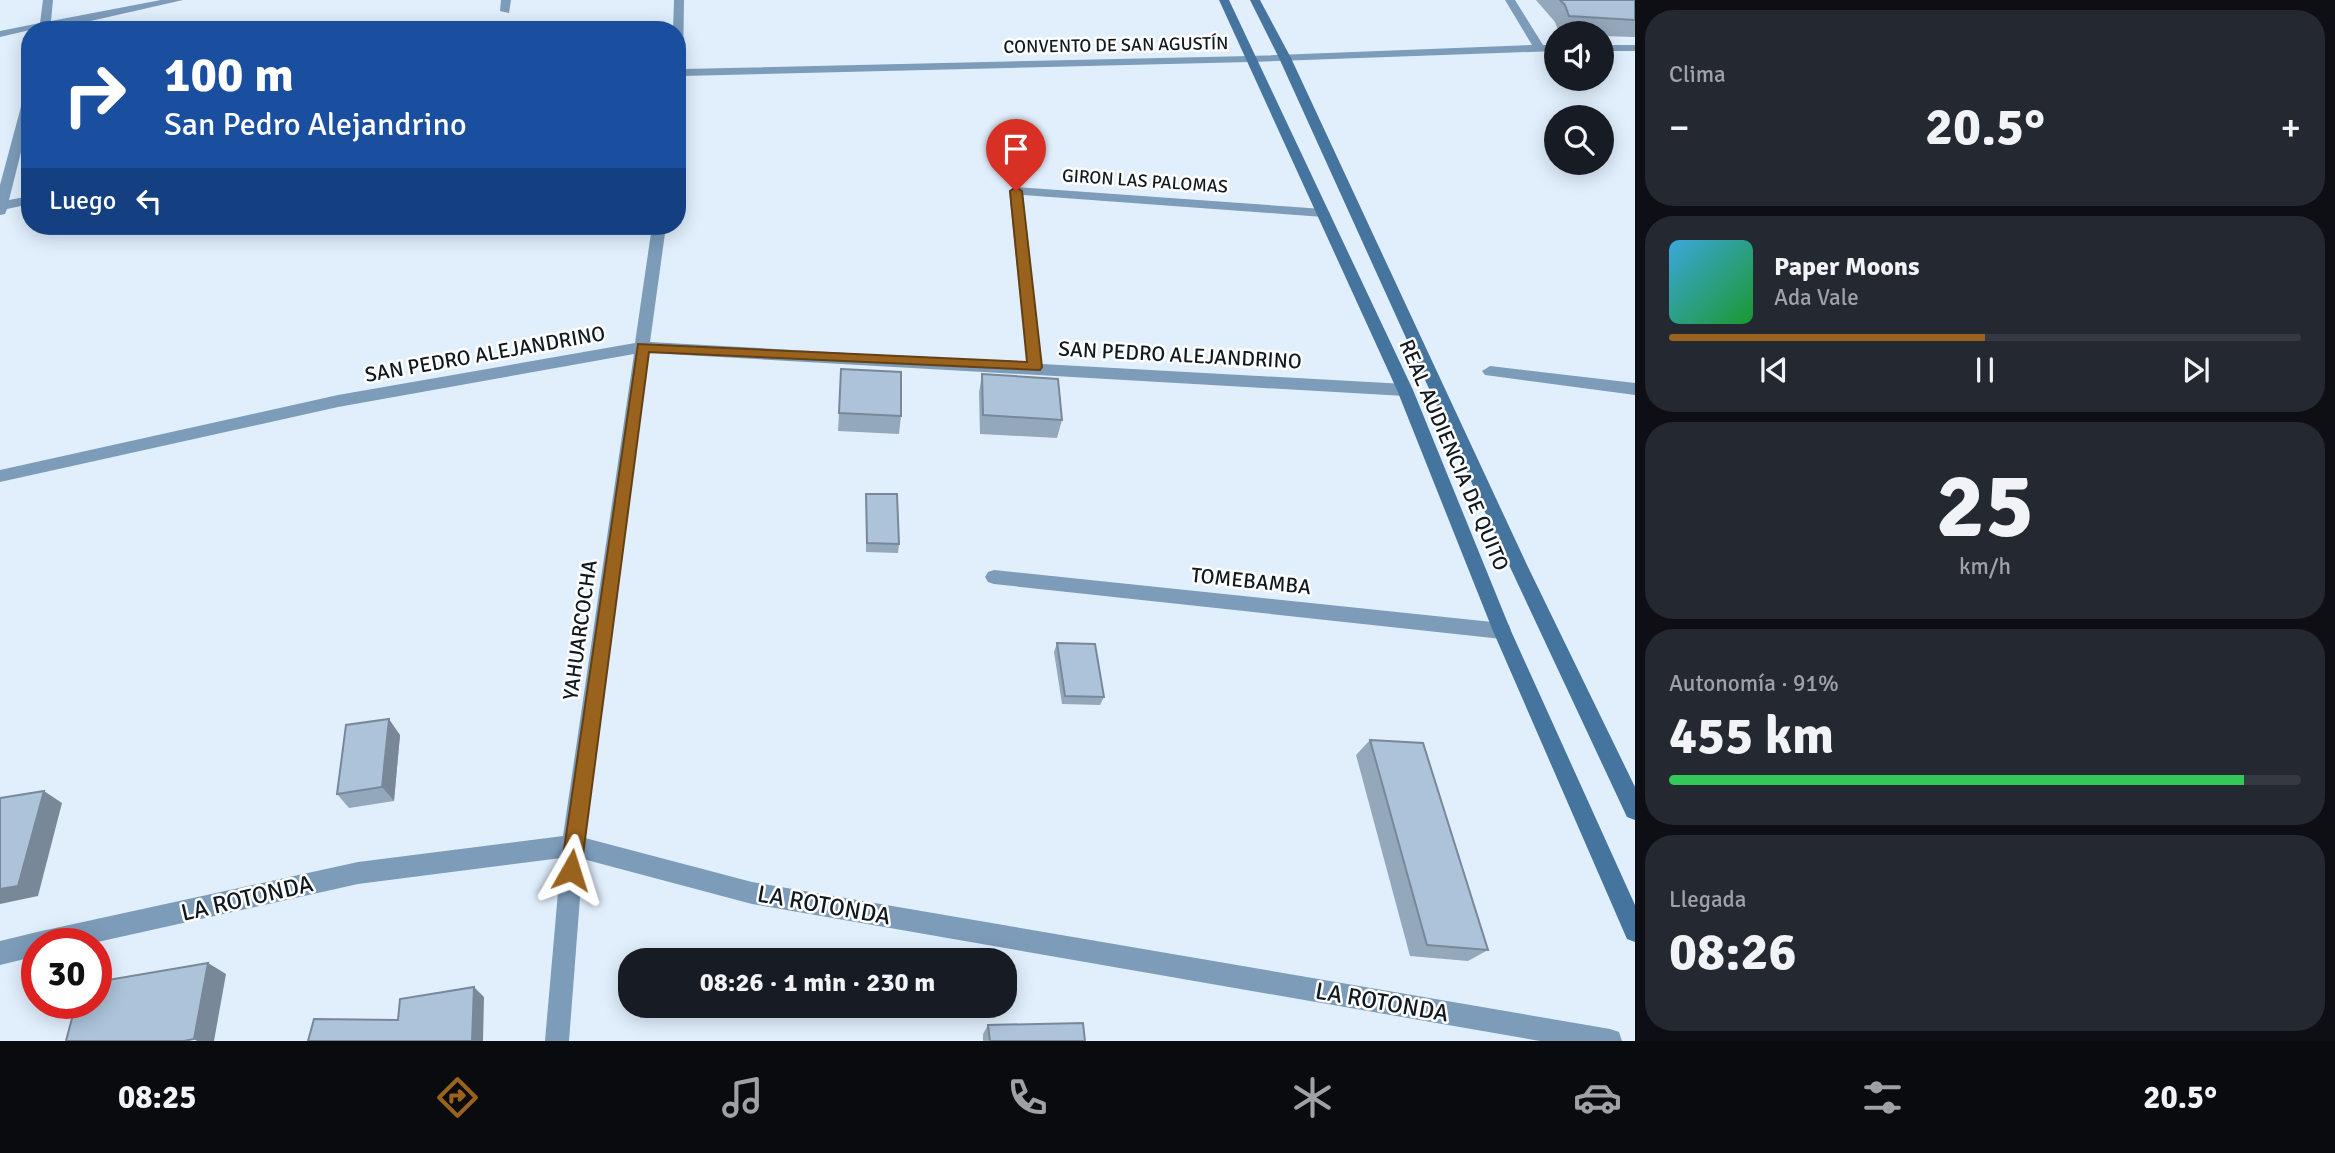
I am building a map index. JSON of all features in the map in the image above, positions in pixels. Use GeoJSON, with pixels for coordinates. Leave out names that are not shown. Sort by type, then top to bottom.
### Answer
{"type":"FeatureCollection","features":[{"type":"Feature","properties":{"kind":"main road","name":"REAL AUDIENCIA DE QUITO"},"geometry":{"type":"LineString","coordinates":[[1224,0],[1405,390],[1502,631],[1635,931]]}},
{"type":"Feature","properties":{"kind":"main road","name":"REAL AUDIENCIA DE QUITO"},"geometry":{"type":"LineString","coordinates":[[1255,0],[1285,58],[1518,565],[1635,810]]}},
{"type":"Feature","properties":{"kind":"street"},"geometry":{"type":"LineString","coordinates":[[46,21],[48,0]]}},
{"type":"Feature","properties":{"kind":"street"},"geometry":{"type":"LineString","coordinates":[[78,21],[178,0]]}},
{"type":"Feature","properties":{"kind":"street"},"geometry":{"type":"LineString","coordinates":[[679,0],[679,21]]}},
{"type":"Feature","properties":{"kind":"street"},"geometry":{"type":"LineString","coordinates":[[1510,0],[1539,48]]}},
{"type":"Feature","properties":{"kind":"street"},"geometry":{"type":"LineString","coordinates":[[0,34],[21,31]]}},
{"type":"Feature","properties":{"kind":"street","name":"CONVENTO DE SAN AGUSTÍN"},"geometry":{"type":"LineString","coordinates":[[686,72],[1251,59],[1544,48]]}},
{"type":"Feature","properties":{"kind":"street"},"geometry":{"type":"LineString","coordinates":[[1614,48],[1635,48]]}},
{"type":"Feature","properties":{"kind":"street"},"geometry":{"type":"LineString","coordinates":[[21,127],[1,207],[21,202]]}},
{"type":"Feature","properties":{"kind":"street","name":"GIRON LAS PALOMAS"},"geometry":{"type":"LineString","coordinates":[[1035,367],[1016,191],[1323,213]]}},
{"type":"Feature","properties":{"kind":"street","name":"YAHUARCOCHA"},"geometry":{"type":"LineString","coordinates":[[557,1041],[573,846],[658,235]]}},
{"type":"Feature","properties":{"kind":"street","name":"SAN PEDRO ALEJANDRINO"},"geometry":{"type":"LineString","coordinates":[[0,476],[338,401],[643,347],[1035,367],[1405,390]]}},
{"type":"Feature","properties":{"kind":"street"},"geometry":{"type":"LineString","coordinates":[[1490,371],[1635,389]]}},
{"type":"Feature","properties":{"kind":"street","name":"TOMEBAMBA"},"geometry":{"type":"LineString","coordinates":[[994,577],[1502,631]]}},
{"type":"Feature","properties":{"kind":"street","name":"LA ROTONDA"},"geometry":{"type":"LineString","coordinates":[[110,928],[358,873],[573,846],[752,893],[1610,1041]]}},
{"type":"Feature","properties":{"kind":"street"},"geometry":{"type":"LineString","coordinates":[[0,953],[21,948]]}},
{"type":"Feature","properties":{"kind":"building"},"geometry":{"type":"Polygon","coordinates":[[[1560,0],[1635,0],[1635,20],[1569,16],[1560,0]]]}},
{"type":"Feature","properties":{"kind":"building"},"geometry":{"type":"Polygon","coordinates":[[[841,369],[901,372],[901,416],[839,413],[841,369]]]}},
{"type":"Feature","properties":{"kind":"building"},"geometry":{"type":"Polygon","coordinates":[[[982,374],[1058,379],[1062,420],[983,415],[982,374]]]}},
{"type":"Feature","properties":{"kind":"building"},"geometry":{"type":"Polygon","coordinates":[[[866,494],[897,494],[899,544],[867,543],[866,494]]]}},
{"type":"Feature","properties":{"kind":"building"},"geometry":{"type":"Polygon","coordinates":[[[1057,643],[1095,644],[1104,697],[1065,696],[1057,643]]]}},
{"type":"Feature","properties":{"kind":"building"},"geometry":{"type":"Polygon","coordinates":[[[389,719],[382,787],[337,794],[346,725],[389,719]]]}},
{"type":"Feature","properties":{"kind":"building"},"geometry":{"type":"Polygon","coordinates":[[[1370,740],[1423,743],[1488,950],[1427,945],[1370,740]]]}},
{"type":"Feature","properties":{"kind":"building"},"geometry":{"type":"Polygon","coordinates":[[[44,791],[18,886],[0,889],[0,798],[44,791]]]}},
{"type":"Feature","properties":{"kind":"building"},"geometry":{"type":"Polygon","coordinates":[[[208,963],[194,1039],[66,1041],[72,1019],[112,1019],[112,979],[208,963]]]}},
{"type":"Feature","properties":{"kind":"building"},"geometry":{"type":"Polygon","coordinates":[[[474,987],[472,1041],[308,1041],[314,1019],[398,1020],[400,999],[474,987]]]}},
{"type":"Feature","properties":{"kind":"building"},"geometry":{"type":"Polygon","coordinates":[[[1083,1023],[1085,1041],[990,1041],[988,1025],[1083,1023]]]}},
{"type":"Feature","properties":{"kind":"route"},"geometry":{"type":"LineString","coordinates":[[571,870],[643,347],[1035,367],[1016,191]]}}]}
